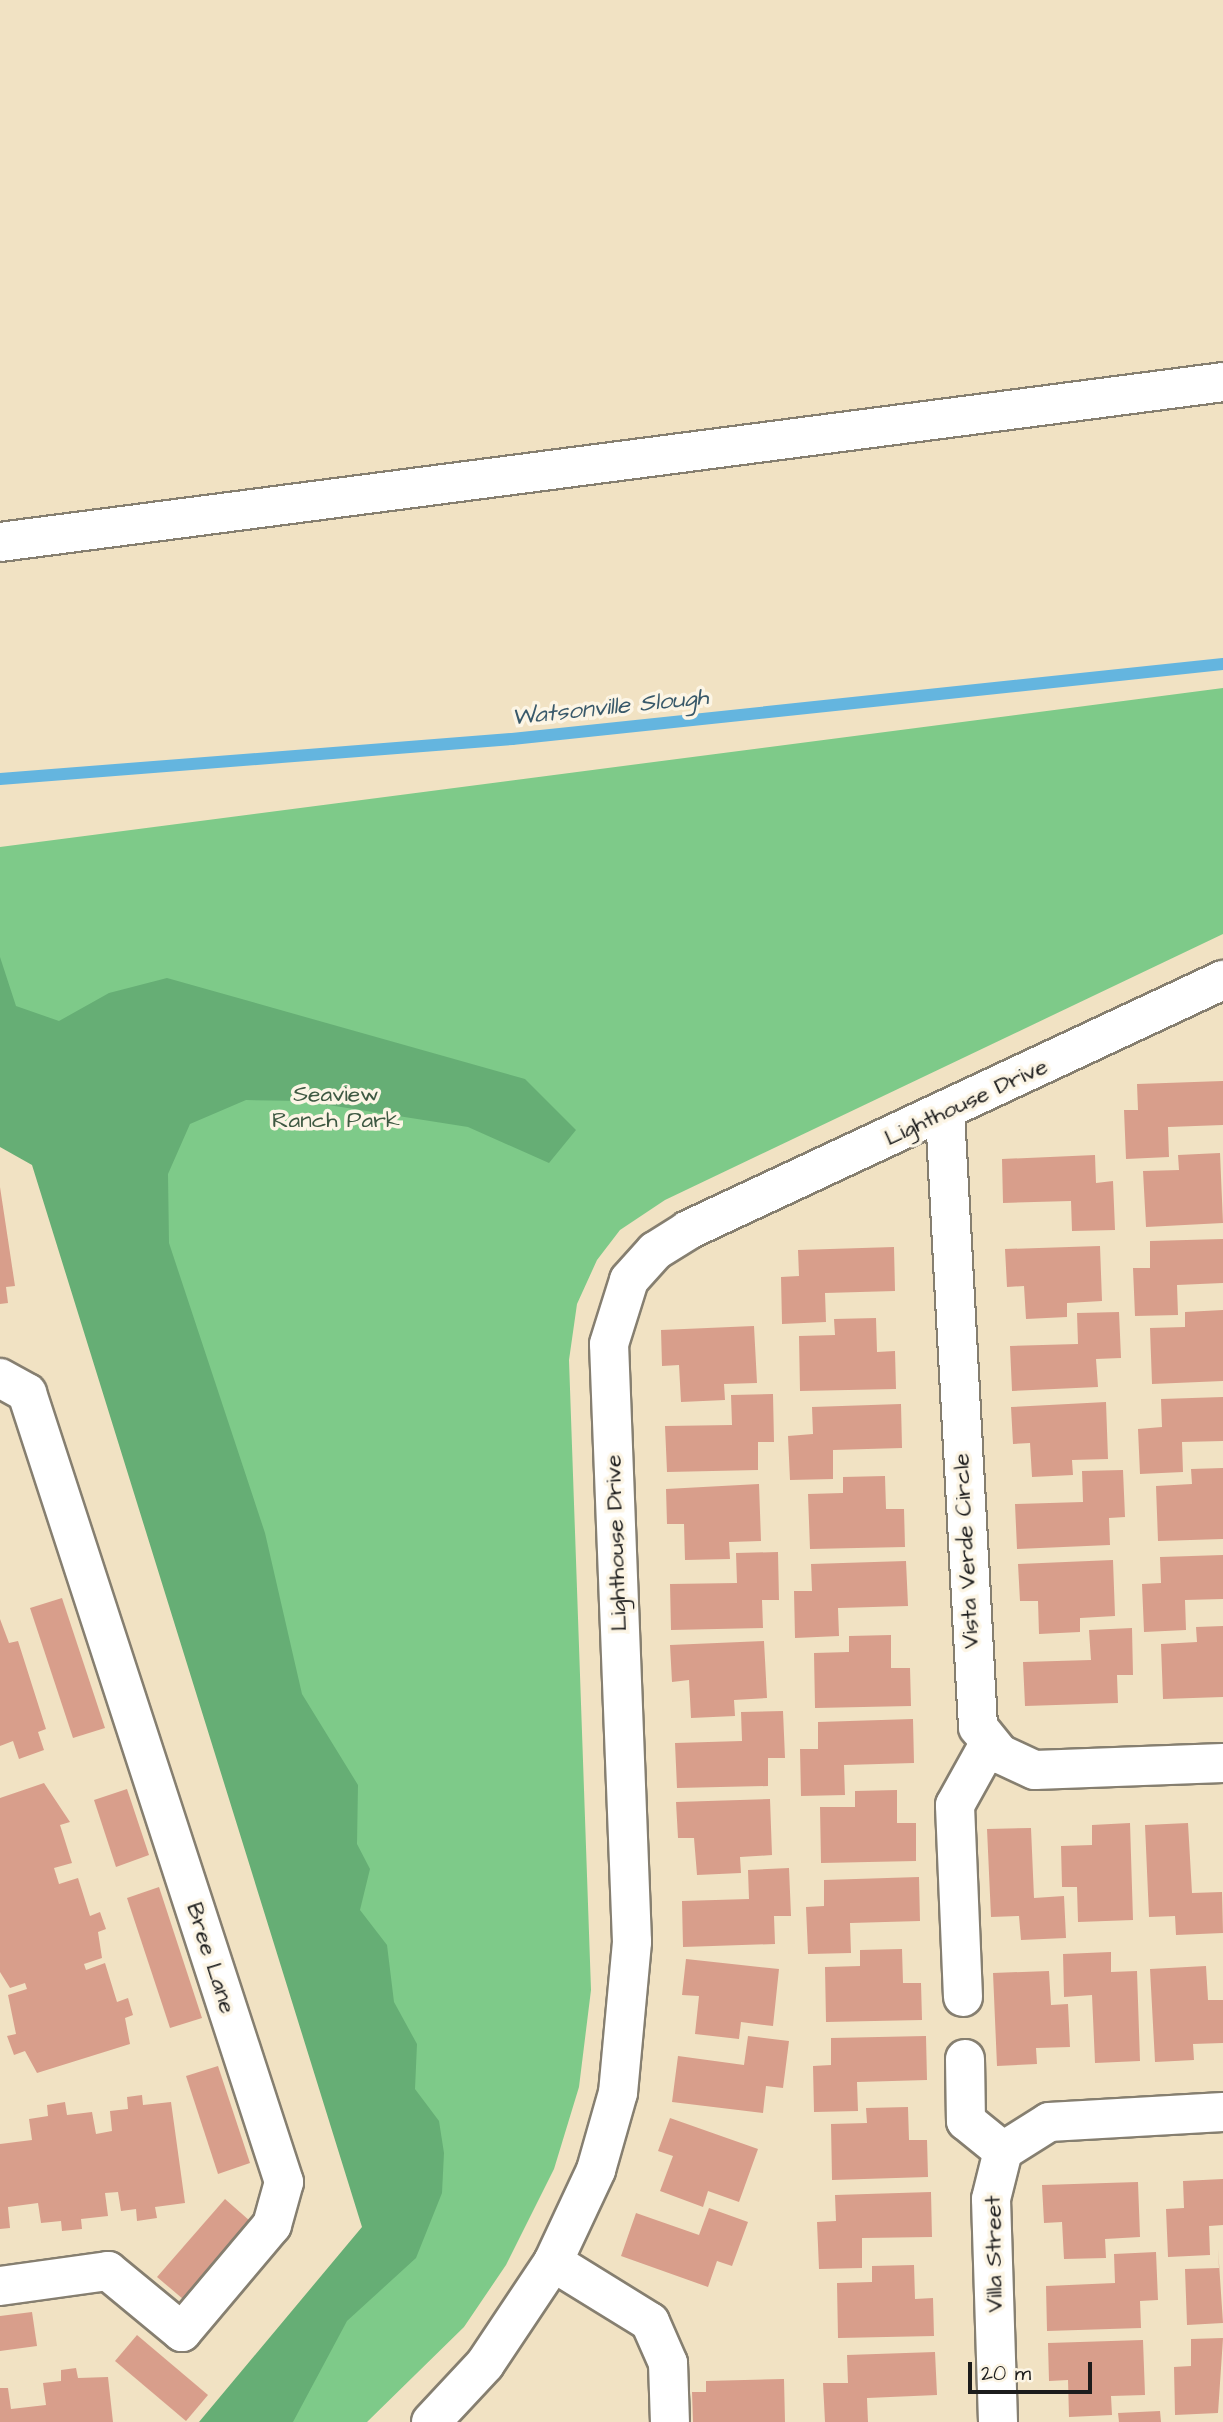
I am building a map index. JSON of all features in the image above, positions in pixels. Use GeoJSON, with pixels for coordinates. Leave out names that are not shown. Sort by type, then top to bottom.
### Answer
{"type":"FeatureCollection","features":[{"type":"Feature","properties":{"kind":"street"},"geometry":{"type":"LineString","coordinates":[[0,541],[1223,382]]}},
{"type":"Feature","properties":{"kind":"street","name":"Lighthouse Drive"},"geometry":{"type":"LineString","coordinates":[[430,2422],[485,2364],[553,2262],[607,2136],[632,1996],[609,1376],[619,1298],[655,1251],[688,1230],[945,1113],[1223,980]]}},
{"type":"Feature","properties":{"kind":"street","name":"Vista Verde Circle"},"geometry":{"type":"LineString","coordinates":[[945,1113],[974,1708],[989,1744]]}},
{"type":"Feature","properties":{"kind":"street","name":"Bree Lane"},"geometry":{"type":"LineString","coordinates":[[0,1378],[27,1393],[284,2182],[272,2225],[182,2332],[108,2271],[0,2287]]}},
{"type":"Feature","properties":{"kind":"street"},"geometry":{"type":"LineString","coordinates":[[963,1997],[955,1805],[989,1744],[1035,1770],[1223,1763]]}},
{"type":"Feature","properties":{"kind":"street"},"geometry":{"type":"LineString","coordinates":[[965,2059],[966,2121],[1003,2151],[1029,2129],[1073,2117],[1223,2112]]}},
{"type":"Feature","properties":{"kind":"street","name":"Villa Street"},"geometry":{"type":"LineString","coordinates":[[998,2422],[991,2199],[1003,2151]]}},
{"type":"Feature","properties":{"kind":"street"},"geometry":{"type":"LineString","coordinates":[[553,2262],[649,2322],[668,2363],[670,2422]]}},
{"type":"Feature","properties":{"kind":"green space","name":"Seaview Ranch Park"},"geometry":{"type":"Polygon","coordinates":[[[1223,688],[1223,934],[665,1200],[620,1230],[597,1260],[577,1304],[569,1360],[591,1990],[579,2087],[554,2169],[506,2265],[464,2327],[367,2422],[201,2422],[381,2208],[0,1051],[0,847],[1223,688]]]}},
{"type":"Feature","properties":{"kind":"green space"},"geometry":{"type":"Polygon","coordinates":[[[0,957],[16,1006],[59,1021],[109,993],[167,978],[525,1079],[576,1130],[549,1163],[468,1127],[303,1101],[246,1100],[190,1124],[168,1174],[169,1243],[265,1533],[302,1694],[358,1785],[357,1844],[370,1869],[360,1910],[387,1945],[394,2002],[417,2044],[415,2089],[439,2121],[444,2153],[442,2193],[416,2258],[347,2321],[293,2422],[199,2422],[362,2227],[32,1165],[0,1147],[0,957]]]}},
{"type":"Feature","properties":{"kind":"building"},"geometry":{"type":"Polygon","coordinates":[[[1223,1081],[1223,1125],[1168,1127],[1169,1157],[1126,1159],[1124,1110],[1138,1110],[1137,1084],[1223,1081]]]}},
{"type":"Feature","properties":{"kind":"building"},"geometry":{"type":"Polygon","coordinates":[[[1220,1153],[1223,1223],[1146,1227],[1143,1171],[1179,1170],[1178,1155],[1220,1153]]]}},
{"type":"Feature","properties":{"kind":"building"},"geometry":{"type":"Polygon","coordinates":[[[1095,1155],[1096,1183],[1113,1181],[1115,1230],[1072,1231],[1071,1201],[1003,1203],[1002,1159],[1095,1155]]]}},
{"type":"Feature","properties":{"kind":"building"},"geometry":{"type":"Polygon","coordinates":[[[0,1187],[15,1286],[6,1287],[8,1303],[0,1304],[0,1187]]]}},
{"type":"Feature","properties":{"kind":"building"},"geometry":{"type":"Polygon","coordinates":[[[1223,1239],[1223,1283],[1177,1285],[1178,1315],[1135,1316],[1133,1268],[1150,1268],[1150,1241],[1223,1239]]]}},
{"type":"Feature","properties":{"kind":"building"},"geometry":{"type":"Polygon","coordinates":[[[1100,1246],[1102,1301],[1067,1303],[1067,1317],[1026,1319],[1024,1286],[1007,1287],[1005,1249],[1100,1246]]]}},
{"type":"Feature","properties":{"kind":"building"},"geometry":{"type":"Polygon","coordinates":[[[894,1247],[895,1291],[825,1293],[826,1322],[782,1324],[781,1277],[799,1276],[798,1250],[894,1247]]]}},
{"type":"Feature","properties":{"kind":"building"},"geometry":{"type":"Polygon","coordinates":[[[1223,1310],[1223,1381],[1152,1384],[1150,1328],[1185,1327],[1185,1312],[1223,1310]]]}},
{"type":"Feature","properties":{"kind":"building"},"geometry":{"type":"Polygon","coordinates":[[[1119,1312],[1121,1358],[1096,1359],[1098,1387],[1012,1391],[1010,1346],[1078,1344],[1077,1313],[1119,1312]]]}},
{"type":"Feature","properties":{"kind":"building"},"geometry":{"type":"Polygon","coordinates":[[[876,1318],[877,1352],[895,1351],[896,1389],[800,1391],[799,1336],[835,1335],[834,1319],[876,1318]]]}},
{"type":"Feature","properties":{"kind":"building"},"geometry":{"type":"Polygon","coordinates":[[[754,1326],[757,1383],[724,1384],[725,1400],[681,1402],[679,1365],[662,1366],[661,1330],[754,1326]]]}},
{"type":"Feature","properties":{"kind":"building"},"geometry":{"type":"Polygon","coordinates":[[[773,1394],[774,1442],[758,1442],[758,1470],[667,1472],[665,1426],[732,1425],[731,1395],[773,1394]]]}},
{"type":"Feature","properties":{"kind":"building"},"geometry":{"type":"Polygon","coordinates":[[[1223,1397],[1223,1441],[1182,1442],[1183,1472],[1140,1474],[1138,1429],[1162,1427],[1161,1399],[1223,1397]]]}},
{"type":"Feature","properties":{"kind":"building"},"geometry":{"type":"Polygon","coordinates":[[[1106,1402],[1108,1459],[1072,1460],[1073,1475],[1032,1477],[1030,1443],[1013,1444],[1011,1407],[1106,1402]]]}},
{"type":"Feature","properties":{"kind":"building"},"geometry":{"type":"Polygon","coordinates":[[[901,1404],[902,1448],[833,1450],[833,1479],[790,1480],[788,1436],[813,1434],[812,1407],[901,1404]]]}},
{"type":"Feature","properties":{"kind":"building"},"geometry":{"type":"Polygon","coordinates":[[[1223,1468],[1223,1539],[1158,1541],[1156,1486],[1192,1484],[1191,1469],[1223,1468]]]}},
{"type":"Feature","properties":{"kind":"building"},"geometry":{"type":"Polygon","coordinates":[[[1123,1470],[1125,1517],[1109,1518],[1110,1545],[1017,1549],[1015,1504],[1083,1502],[1082,1471],[1123,1470]]]}},
{"type":"Feature","properties":{"kind":"building"},"geometry":{"type":"Polygon","coordinates":[[[885,1476],[886,1509],[904,1509],[905,1547],[810,1549],[808,1494],[843,1493],[843,1477],[885,1476]]]}},
{"type":"Feature","properties":{"kind":"building"},"geometry":{"type":"Polygon","coordinates":[[[759,1484],[761,1541],[729,1542],[730,1559],[685,1560],[684,1524],[667,1524],[666,1489],[759,1484]]]}},
{"type":"Feature","properties":{"kind":"building"},"geometry":{"type":"Polygon","coordinates":[[[778,1552],[779,1600],[762,1600],[763,1628],[671,1630],[670,1584],[737,1583],[736,1553],[778,1552]]]}},
{"type":"Feature","properties":{"kind":"building"},"geometry":{"type":"Polygon","coordinates":[[[1223,1555],[1223,1599],[1185,1600],[1186,1630],[1144,1632],[1142,1584],[1161,1583],[1160,1557],[1223,1555]]]}},
{"type":"Feature","properties":{"kind":"building"},"geometry":{"type":"Polygon","coordinates":[[[1113,1560],[1115,1616],[1080,1618],[1080,1632],[1039,1634],[1038,1601],[1020,1601],[1018,1564],[1113,1560]]]}},
{"type":"Feature","properties":{"kind":"building"},"geometry":{"type":"Polygon","coordinates":[[[906,1561],[908,1606],[838,1608],[839,1636],[795,1638],[794,1591],[812,1591],[811,1564],[906,1561]]]}},
{"type":"Feature","properties":{"kind":"building"},"geometry":{"type":"Polygon","coordinates":[[[62,1598],[105,1728],[73,1738],[30,1608],[62,1598]]]}},
{"type":"Feature","properties":{"kind":"building"},"geometry":{"type":"Polygon","coordinates":[[[0,1619],[9,1643],[18,1641],[46,1729],[38,1732],[44,1750],[19,1759],[13,1741],[0,1746],[0,1619]]]}},
{"type":"Feature","properties":{"kind":"building"},"geometry":{"type":"Polygon","coordinates":[[[1223,1626],[1223,1697],[1163,1699],[1161,1644],[1197,1642],[1196,1627],[1223,1626]]]}},
{"type":"Feature","properties":{"kind":"building"},"geometry":{"type":"Polygon","coordinates":[[[1132,1628],[1133,1675],[1117,1675],[1118,1703],[1025,1706],[1023,1662],[1091,1660],[1089,1630],[1132,1628]]]}},
{"type":"Feature","properties":{"kind":"building"},"geometry":{"type":"Polygon","coordinates":[[[891,1635],[891,1668],[910,1668],[911,1706],[815,1708],[814,1653],[849,1652],[849,1636],[891,1635]]]}},
{"type":"Feature","properties":{"kind":"building"},"geometry":{"type":"Polygon","coordinates":[[[764,1641],[767,1698],[734,1700],[735,1716],[691,1718],[689,1680],[672,1682],[670,1645],[764,1641]]]}},
{"type":"Feature","properties":{"kind":"building"},"geometry":{"type":"Polygon","coordinates":[[[783,1711],[785,1758],[768,1758],[768,1786],[677,1788],[675,1743],[742,1741],[741,1712],[783,1711]]]}},
{"type":"Feature","properties":{"kind":"building"},"geometry":{"type":"Polygon","coordinates":[[[913,1719],[914,1763],[844,1765],[845,1795],[801,1796],[800,1749],[818,1749],[818,1722],[913,1719]]]}},
{"type":"Feature","properties":{"kind":"building"},"geometry":{"type":"Polygon","coordinates":[[[44,1783],[70,1822],[60,1825],[72,1863],[54,1868],[59,1884],[78,1878],[90,1916],[100,1912],[106,1929],[98,1932],[102,1958],[84,1964],[86,1970],[105,1963],[117,2002],[128,1998],[133,2015],[125,2018],[130,2044],[37,2073],[25,2051],[14,2055],[7,2036],[16,2034],[8,1995],[27,1989],[25,1983],[10,1988],[0,1972],[0,1798],[44,1783]]]}},
{"type":"Feature","properties":{"kind":"building"},"geometry":{"type":"Polygon","coordinates":[[[127,1789],[149,1855],[116,1867],[94,1800],[127,1789]]]}},
{"type":"Feature","properties":{"kind":"building"},"geometry":{"type":"Polygon","coordinates":[[[897,1790],[897,1823],[916,1823],[916,1861],[821,1863],[820,1807],[855,1807],[855,1791],[897,1790]]]}},
{"type":"Feature","properties":{"kind":"building"},"geometry":{"type":"Polygon","coordinates":[[[770,1799],[772,1855],[740,1857],[741,1873],[697,1875],[694,1838],[678,1838],[676,1802],[770,1799]]]}},
{"type":"Feature","properties":{"kind":"building"},"geometry":{"type":"Polygon","coordinates":[[[1130,1823],[1133,1920],[1078,1922],[1077,1887],[1062,1887],[1061,1846],[1092,1845],[1092,1825],[1130,1823]]]}},
{"type":"Feature","properties":{"kind":"building"},"geometry":{"type":"Polygon","coordinates":[[[1188,1823],[1192,1893],[1222,1892],[1223,1933],[1176,1935],[1175,1916],[1149,1917],[1145,1825],[1188,1823]]]}},
{"type":"Feature","properties":{"kind":"building"},"geometry":{"type":"Polygon","coordinates":[[[1031,1828],[1034,1898],[1064,1896],[1066,1938],[1021,1940],[1019,1916],[991,1917],[987,1829],[1031,1828]]]}},
{"type":"Feature","properties":{"kind":"building"},"geometry":{"type":"Polygon","coordinates":[[[789,1868],[791,1916],[774,1916],[775,1944],[683,1947],[682,1901],[749,1899],[748,1870],[789,1868]]]}},
{"type":"Feature","properties":{"kind":"building"},"geometry":{"type":"Polygon","coordinates":[[[919,1877],[920,1921],[850,1923],[851,1953],[808,1954],[806,1907],[824,1906],[824,1880],[919,1877]]]}},
{"type":"Feature","properties":{"kind":"building"},"geometry":{"type":"Polygon","coordinates":[[[159,1887],[202,2018],[170,2028],[127,1898],[159,1887]]]}},
{"type":"Feature","properties":{"kind":"building"},"geometry":{"type":"Polygon","coordinates":[[[902,1949],[903,1983],[921,1983],[922,2020],[826,2022],[825,1967],[860,1966],[860,1950],[902,1949]]]}},
{"type":"Feature","properties":{"kind":"building"},"geometry":{"type":"Polygon","coordinates":[[[1111,1952],[1111,1972],[1137,1971],[1140,2061],[1095,2063],[1092,1995],[1064,1997],[1063,1954],[1111,1952]]]}},
{"type":"Feature","properties":{"kind":"building"},"geometry":{"type":"Polygon","coordinates":[[[686,1959],[779,1969],[773,2026],[741,2022],[739,2039],[695,2034],[699,1996],[682,1995],[686,1959]]]}},
{"type":"Feature","properties":{"kind":"building"},"geometry":{"type":"Polygon","coordinates":[[[1206,1966],[1208,2000],[1223,2000],[1223,2043],[1193,2044],[1194,2060],[1155,2062],[1150,1969],[1206,1966]]]}},
{"type":"Feature","properties":{"kind":"building"},"geometry":{"type":"Polygon","coordinates":[[[1049,1971],[1051,2005],[1068,2004],[1070,2047],[1036,2048],[1037,2064],[997,2066],[993,1973],[1049,1971]]]}},
{"type":"Feature","properties":{"kind":"building"},"geometry":{"type":"Polygon","coordinates":[[[748,2036],[789,2041],[783,2088],[766,2086],[763,2113],[672,2102],[678,2056],[744,2065],[748,2036]]]}},
{"type":"Feature","properties":{"kind":"building"},"geometry":{"type":"Polygon","coordinates":[[[926,2036],[927,2080],[857,2082],[858,2111],[814,2112],[813,2066],[831,2065],[831,2038],[926,2036]]]}},
{"type":"Feature","properties":{"kind":"building"},"geometry":{"type":"Polygon","coordinates":[[[218,2066],[250,2163],[218,2174],[186,2076],[218,2066]]]}},
{"type":"Feature","properties":{"kind":"building"},"geometry":{"type":"Polygon","coordinates":[[[142,2095],[143,2105],[171,2102],[185,2203],[155,2207],[157,2218],[137,2221],[136,2209],[121,2211],[118,2192],[105,2193],[108,2216],[81,2219],[82,2229],[62,2231],[61,2221],[41,2223],[38,2203],[8,2207],[10,2228],[0,2229],[0,2144],[32,2140],[29,2119],[48,2116],[47,2105],[65,2102],[67,2115],[92,2112],[96,2134],[112,2131],[110,2111],[128,2109],[127,2097],[142,2095]]]}},
{"type":"Feature","properties":{"kind":"building"},"geometry":{"type":"Polygon","coordinates":[[[908,2107],[909,2140],[927,2140],[928,2177],[832,2180],[831,2124],[867,2123],[866,2108],[908,2107]]]}},
{"type":"Feature","properties":{"kind":"building"},"geometry":{"type":"Polygon","coordinates":[[[670,2118],[758,2149],[739,2202],[708,2191],[703,2207],[660,2191],[673,2156],[658,2151],[670,2118]]]}},
{"type":"Feature","properties":{"kind":"building"},"geometry":{"type":"Polygon","coordinates":[[[1223,2179],[1223,2225],[1209,2226],[1210,2255],[1168,2257],[1166,2209],[1184,2208],[1183,2181],[1223,2179]]]}},
{"type":"Feature","properties":{"kind":"building"},"geometry":{"type":"Polygon","coordinates":[[[1138,2182],[1140,2237],[1105,2239],[1106,2258],[1064,2259],[1062,2222],[1044,2223],[1042,2185],[1138,2182]]]}},
{"type":"Feature","properties":{"kind":"building"},"geometry":{"type":"Polygon","coordinates":[[[931,2192],[932,2237],[862,2238],[862,2268],[819,2269],[817,2222],[836,2221],[835,2195],[931,2192]]]}},
{"type":"Feature","properties":{"kind":"building"},"geometry":{"type":"Polygon","coordinates":[[[225,2199],[250,2221],[183,2299],[157,2277],[225,2199]]]}},
{"type":"Feature","properties":{"kind":"building"},"geometry":{"type":"Polygon","coordinates":[[[709,2208],[748,2222],[732,2266],[717,2261],[708,2287],[621,2256],[636,2213],[699,2235],[709,2208]]]}},
{"type":"Feature","properties":{"kind":"building"},"geometry":{"type":"Polygon","coordinates":[[[1218,2248],[1223,2323],[1187,2325],[1185,2269],[1219,2268],[1218,2248]]]}},
{"type":"Feature","properties":{"kind":"building"},"geometry":{"type":"Polygon","coordinates":[[[1156,2252],[1158,2300],[1140,2301],[1141,2328],[1047,2331],[1046,2286],[1115,2283],[1114,2254],[1156,2252]]]}},
{"type":"Feature","properties":{"kind":"building"},"geometry":{"type":"Polygon","coordinates":[[[914,2265],[915,2299],[933,2298],[934,2336],[838,2338],[837,2283],[872,2282],[872,2266],[914,2265]]]}},
{"type":"Feature","properties":{"kind":"building"},"geometry":{"type":"Polygon","coordinates":[[[32,2312],[37,2346],[0,2351],[0,2316],[32,2312]]]}},
{"type":"Feature","properties":{"kind":"building"},"geometry":{"type":"Polygon","coordinates":[[[137,2335],[208,2395],[186,2421],[115,2361],[137,2335]]]}},
{"type":"Feature","properties":{"kind":"building"},"geometry":{"type":"Polygon","coordinates":[[[1223,2338],[1218,2413],[1175,2415],[1174,2367],[1191,2366],[1191,2339],[1223,2338]]]}},
{"type":"Feature","properties":{"kind":"building"},"geometry":{"type":"Polygon","coordinates":[[[1143,2340],[1145,2395],[1111,2396],[1112,2415],[1069,2417],[1068,2380],[1049,2381],[1048,2343],[1143,2340]]]}},
{"type":"Feature","properties":{"kind":"building"},"geometry":{"type":"Polygon","coordinates":[[[935,2352],[937,2395],[867,2398],[868,2422],[825,2422],[823,2383],[848,2383],[847,2355],[935,2352]]]}},
{"type":"Feature","properties":{"kind":"building"},"geometry":{"type":"Polygon","coordinates":[[[76,2368],[78,2378],[108,2377],[113,2422],[0,2422],[0,2388],[8,2388],[11,2409],[46,2405],[43,2383],[61,2381],[61,2370],[76,2368]]]}},
{"type":"Feature","properties":{"kind":"building"},"geometry":{"type":"Polygon","coordinates":[[[784,2379],[785,2422],[693,2422],[692,2392],[706,2392],[706,2381],[784,2379]]]}},
{"type":"Feature","properties":{"kind":"building"},"geometry":{"type":"Polygon","coordinates":[[[1160,2411],[1161,2422],[1119,2422],[1118,2413],[1160,2411]]]}},
{"type":"Feature","properties":{"kind":"waterway","name":"Watsonville Slough"},"geometry":{"type":"LineString","coordinates":[[0,779],[512,739],[1223,664]]}}]}
